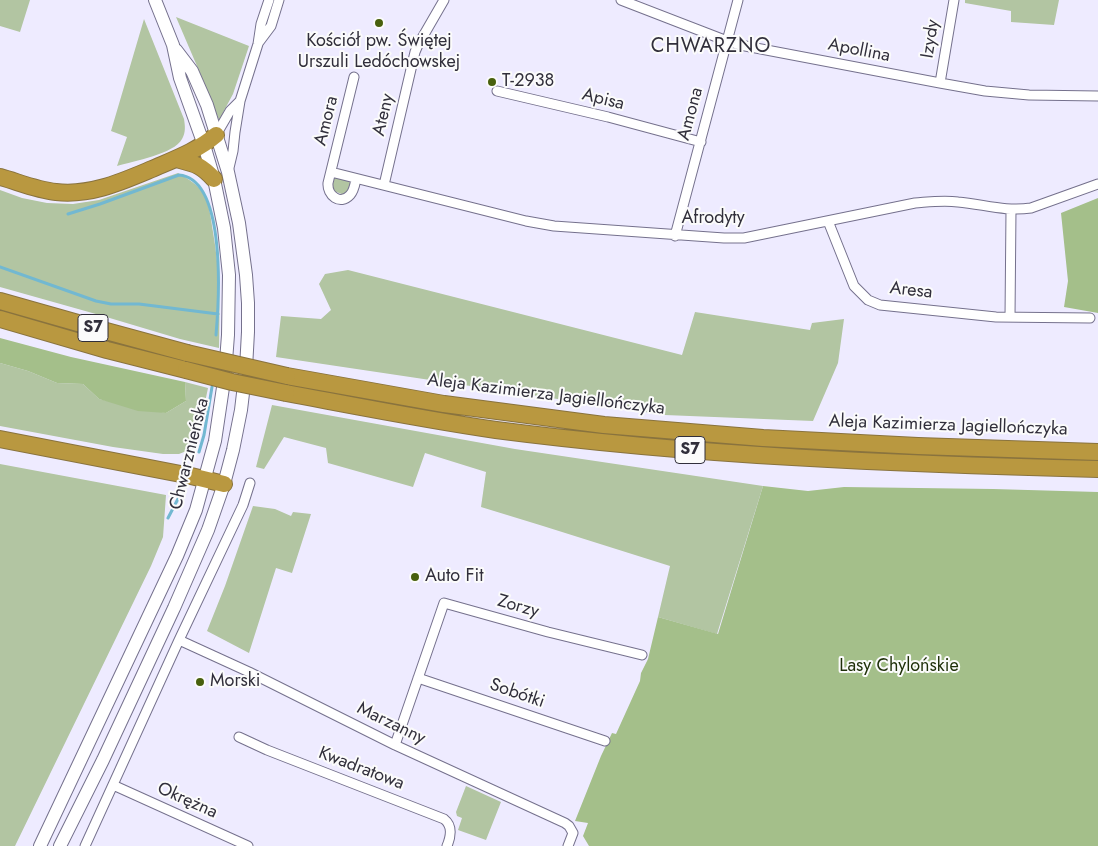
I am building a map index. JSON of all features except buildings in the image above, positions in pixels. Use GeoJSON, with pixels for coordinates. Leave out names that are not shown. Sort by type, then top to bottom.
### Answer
{"type":"FeatureCollection","features":[{"type":"Feature","properties":{"kind":"highway"},"geometry":{"type":"LineString","coordinates":[[0,177],[56,192],[75,193],[94,190],[113,185],[176,159],[210,140]]}},
{"type":"Feature","properties":{"kind":"highway"},"geometry":{"type":"LineString","coordinates":[[176,159],[198,165],[207,171],[221,176]]}},
{"type":"Feature","properties":{"kind":"highway","name":"Aleja Kazimierza Jagiellończyka"},"geometry":{"type":"LineString","coordinates":[[0,301],[106,331],[287,376],[444,404],[604,425],[700,434],[909,445],[1098,452]]}},
{"type":"Feature","properties":{"kind":"highway","name":"S7"},"geometry":{"type":"LineString","coordinates":[[0,319],[98,348],[232,382],[437,421],[503,431],[699,451],[831,460],[1098,469]]}},
{"type":"Feature","properties":{"kind":"highway"},"geometry":{"type":"LineString","coordinates":[[0,439],[224,484]]}},
{"type":"Feature","properties":{"kind":"main road","name":"Chwarznieńska"},"geometry":{"type":"LineString","coordinates":[[60,846],[103,760],[174,608],[211,523],[233,450],[241,410],[246,368],[248,303],[244,251],[239,223],[210,140],[207,105],[192,71],[173,45],[155,0]]}},
{"type":"Feature","properties":{"kind":"main road","name":"Chwarznieńska"},"geometry":{"type":"LineString","coordinates":[[40,846],[177,556],[196,510],[205,479],[221,406],[229,316],[227,252],[221,176]]}},
{"type":"Feature","properties":{"kind":"street","name":"Chwarznieńska"},"geometry":{"type":"LineString","coordinates":[[221,176],[233,150],[240,101],[258,44],[261,24],[269,0]]}},
{"type":"Feature","properties":{"kind":"street","name":"Chwarznieńska"},"geometry":{"type":"LineString","coordinates":[[258,44],[271,26],[279,0]]}},
{"type":"Feature","properties":{"kind":"street","name":"Ateny"},"geometry":{"type":"LineString","coordinates":[[384,185],[415,52],[444,0]]}},
{"type":"Feature","properties":{"kind":"street","name":"Apollina"},"geometry":{"type":"LineString","coordinates":[[621,0],[728,41],[750,47],[986,91],[1029,95],[1098,96]]}},
{"type":"Feature","properties":{"kind":"street","name":"Amona"},"geometry":{"type":"LineString","coordinates":[[675,236],[738,0]]}},
{"type":"Feature","properties":{"kind":"street","name":"Izydy"},"geometry":{"type":"LineString","coordinates":[[940,83],[954,0]]}},
{"type":"Feature","properties":{"kind":"street","name":"Amora"},"geometry":{"type":"LineString","coordinates":[[331,172],[354,77]]}},
{"type":"Feature","properties":{"kind":"street","name":"Apisa"},"geometry":{"type":"LineString","coordinates":[[497,91],[608,117],[701,142]]}},
{"type":"Feature","properties":{"kind":"street","name":"Chwarznieńska"},"geometry":{"type":"LineString","coordinates":[[210,140],[230,111],[240,101]]}},
{"type":"Feature","properties":{"kind":"street","name":"Afrodyty"},"geometry":{"type":"LineString","coordinates":[[331,172],[526,222],[675,236],[738,238],[915,203],[959,202],[1011,210],[1031,208],[1098,184]]}},
{"type":"Feature","properties":{"kind":"street"},"geometry":{"type":"LineString","coordinates":[[331,172],[328,187],[330,193],[337,199],[344,199],[350,196],[356,179]]}},
{"type":"Feature","properties":{"kind":"street"},"geometry":{"type":"LineString","coordinates":[[1010,317],[1011,210]]}},
{"type":"Feature","properties":{"kind":"street","name":"Aresa"},"geometry":{"type":"LineString","coordinates":[[828,221],[854,286],[868,300],[880,305],[996,317],[1090,318]]}},
{"type":"Feature","properties":{"kind":"street"},"geometry":{"type":"LineString","coordinates":[[85,846],[243,505],[250,483]]}},
{"type":"Feature","properties":{"kind":"street","name":"Zorzy"},"geometry":{"type":"LineString","coordinates":[[395,745],[444,603],[642,656]]}},
{"type":"Feature","properties":{"kind":"street","name":"Marzanny"},"geometry":{"type":"LineString","coordinates":[[179,640],[395,745],[565,823],[569,826],[572,834],[568,846]]}},
{"type":"Feature","properties":{"kind":"street","name":"Sobótki"},"geometry":{"type":"LineString","coordinates":[[418,678],[605,741]]}},
{"type":"Feature","properties":{"kind":"street","name":"Kwadratowa"},"geometry":{"type":"LineString","coordinates":[[239,737],[444,819],[448,822],[451,831],[447,846]]}},
{"type":"Feature","properties":{"kind":"street","name":"Okrężna"},"geometry":{"type":"LineString","coordinates":[[113,785],[248,846]]}},
{"type":"Feature","properties":{"kind":"green space"},"geometry":{"type":"Polygon","coordinates":[[[0,0],[30,0],[20,32],[0,26],[0,0]]]}},
{"type":"Feature","properties":{"kind":"green space"},"geometry":{"type":"Polygon","coordinates":[[[965,0],[1059,0],[1054,25],[1011,22],[1011,11],[965,3],[965,0]]]}},
{"type":"Feature","properties":{"kind":"green space"},"geometry":{"type":"Polygon","coordinates":[[[176,17],[249,46],[233,94],[219,120],[206,87],[176,17]]]}},
{"type":"Feature","properties":{"kind":"green space"},"geometry":{"type":"Polygon","coordinates":[[[144,19],[184,119],[185,131],[182,139],[171,149],[117,166],[127,137],[111,131],[144,19]]]}},
{"type":"Feature","properties":{"kind":"green space"},"geometry":{"type":"Polygon","coordinates":[[[178,173],[199,188],[209,208],[218,276],[219,348],[180,339],[0,287],[0,190],[22,198],[47,203],[73,204],[99,200],[178,173]]]}},
{"type":"Feature","properties":{"kind":"green space"},"geometry":{"type":"Polygon","coordinates":[[[337,177],[350,183],[351,189],[344,195],[334,191],[332,188],[334,179],[337,177]]]}},
{"type":"Feature","properties":{"kind":"green space"},"geometry":{"type":"Polygon","coordinates":[[[1098,198],[1098,313],[1064,307],[1068,281],[1061,213],[1098,198]]]}},
{"type":"Feature","properties":{"kind":"green space"},"geometry":{"type":"Polygon","coordinates":[[[348,270],[682,355],[695,312],[810,330],[812,323],[844,319],[838,363],[813,421],[665,415],[276,357],[281,316],[321,319],[331,310],[319,284],[325,274],[348,270]]]}},
{"type":"Feature","properties":{"kind":"green space"},"geometry":{"type":"Polygon","coordinates":[[[0,338],[71,357],[185,382],[186,401],[166,413],[138,411],[99,399],[83,384],[57,383],[28,371],[0,363],[0,338]]]}},
{"type":"Feature","properties":{"kind":"green space"},"geometry":{"type":"Polygon","coordinates":[[[0,363],[28,371],[57,383],[83,384],[99,399],[166,413],[186,401],[185,382],[208,388],[197,441],[189,450],[179,454],[163,454],[113,447],[0,426],[0,363]]]}},
{"type":"Feature","properties":{"kind":"green space"},"geometry":{"type":"Polygon","coordinates":[[[272,405],[515,449],[763,486],[717,634],[658,617],[670,566],[481,507],[486,472],[425,453],[413,487],[328,463],[326,448],[284,437],[264,469],[256,467],[272,405]]]}},
{"type":"Feature","properties":{"kind":"green space"},"geometry":{"type":"Polygon","coordinates":[[[0,464],[166,495],[163,537],[151,566],[15,846],[0,846],[0,464]]]}},
{"type":"Feature","properties":{"kind":"green space","name":"Lasy Chylońskie"},"geometry":{"type":"Polygon","coordinates":[[[763,486],[808,491],[844,487],[1098,492],[1098,846],[589,846],[583,836],[588,823],[575,821],[601,756],[612,733],[616,734],[640,681],[641,673],[648,659],[658,617],[718,634],[763,486]]]}},
{"type":"Feature","properties":{"kind":"green space"},"geometry":{"type":"Polygon","coordinates":[[[253,506],[275,509],[291,516],[293,512],[311,514],[292,573],[276,568],[249,653],[207,631],[253,506]]]}},
{"type":"Feature","properties":{"kind":"green space"},"geometry":{"type":"Polygon","coordinates":[[[466,786],[501,802],[486,840],[458,830],[462,818],[457,816],[456,812],[466,786]]]}},
{"type":"Feature","properties":{"kind":"waterway"},"geometry":{"type":"LineString","coordinates":[[68,214],[179,175],[194,182],[205,197],[213,218],[217,244],[218,296],[216,335]]}},
{"type":"Feature","properties":{"kind":"waterway"},"geometry":{"type":"LineString","coordinates":[[0,267],[96,301],[111,304],[139,304],[218,314]]}},
{"type":"Feature","properties":{"kind":"waterway"},"geometry":{"type":"LineString","coordinates":[[199,452],[204,435],[212,387]]}},
{"type":"Feature","properties":{"kind":"waterway"},"geometry":{"type":"LineString","coordinates":[[168,518],[180,495]]}},
{"type":"Feature","properties":{"kind":"place","name":"Kościół pw. Świętej Urszuli Ledóchowskej"},"geometry":{"type":"Point","coordinates":[379,23]}},
{"type":"Feature","properties":{"kind":"place","name":"T-2938"},"geometry":{"type":"Point","coordinates":[492,82]}},
{"type":"Feature","properties":{"kind":"place","name":"Auto Fit"},"geometry":{"type":"Point","coordinates":[415,577]}},
{"type":"Feature","properties":{"kind":"place","name":"Morski"},"geometry":{"type":"Point","coordinates":[200,682]}},
{"type":"Feature","properties":{"kind":"district","name":"CHWARZNO"},"geometry":{"type":"Point","coordinates":[711,47]}}]}
